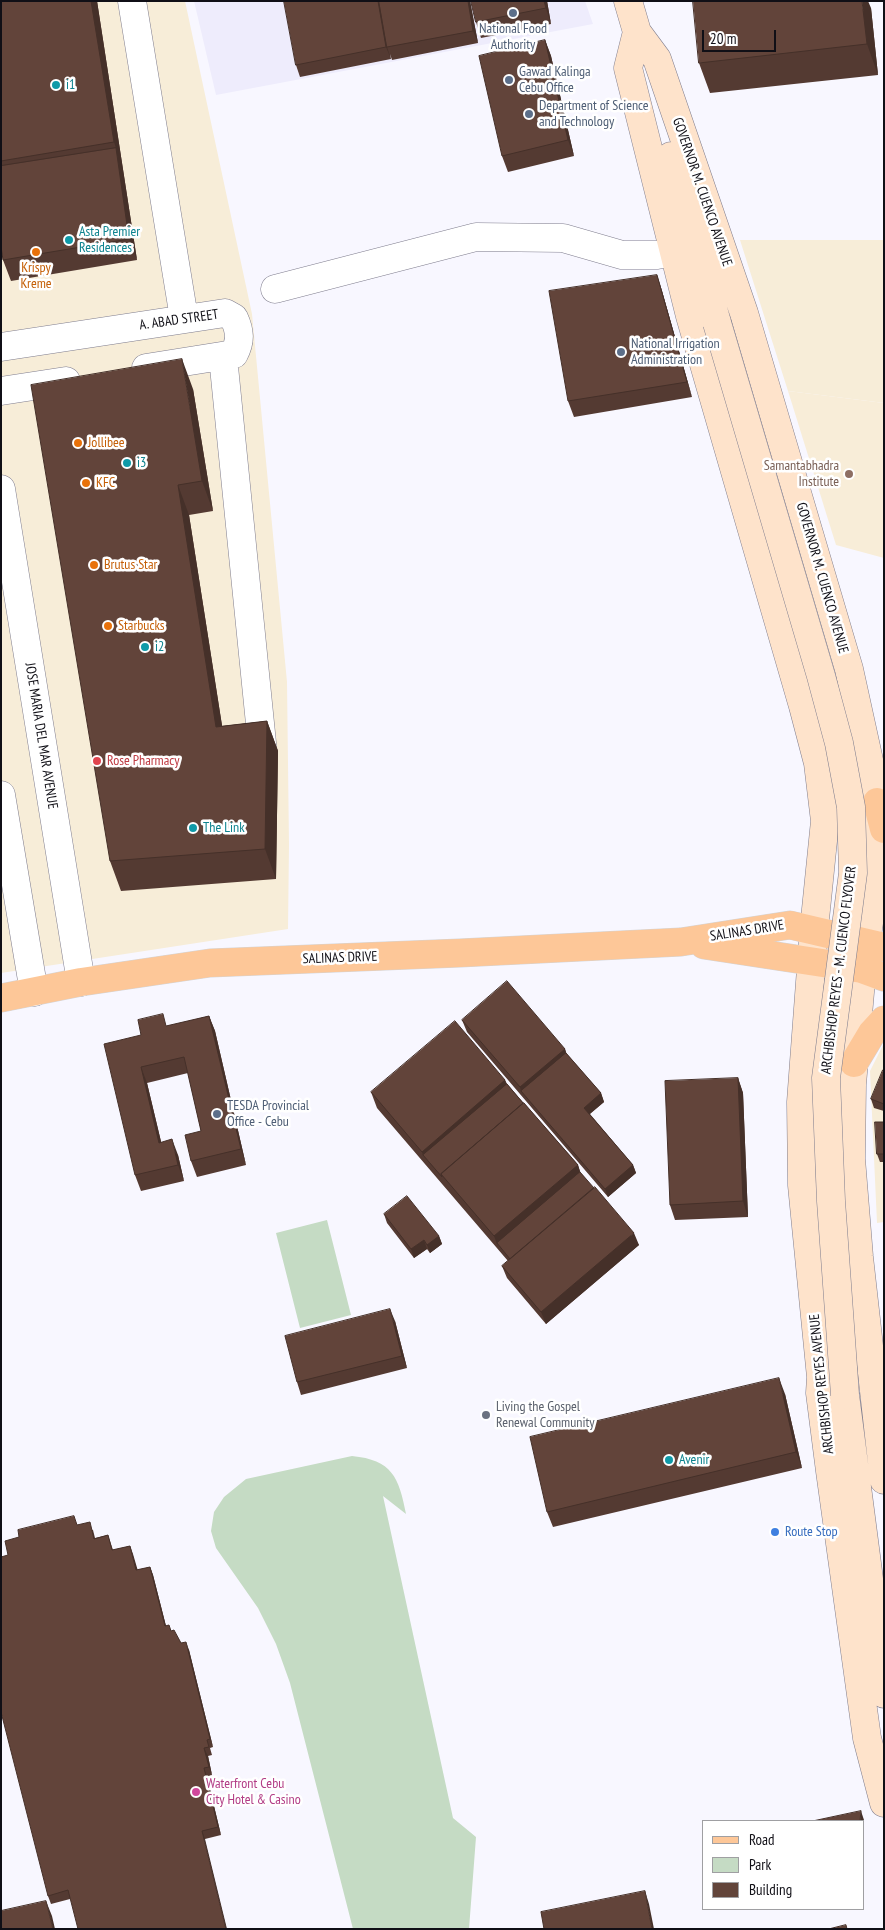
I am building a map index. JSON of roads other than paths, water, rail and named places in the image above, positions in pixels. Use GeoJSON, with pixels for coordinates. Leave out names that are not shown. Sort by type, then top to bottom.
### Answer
{"type":"FeatureCollection","features":[{"type":"Feature","properties":{"kind":"main road","name":"GOVERNOR M. CUENCO AVENUE"},"geometry":{"type":"LineString","coordinates":[[628,1],[717,323]]}},
{"type":"Feature","properties":{"kind":"main road","name":"GOVERNOR M. CUENCO AVENUE"},"geometry":{"type":"LineString","coordinates":[[637,32],[657,59],[744,313],[849,669],[877,799],[876,944],[873,973]]}},
{"type":"Feature","properties":{"kind":"main road"},"geometry":{"type":"LineString","coordinates":[[637,32],[628,68],[690,316],[818,763],[825,821],[811,960]]}},
{"type":"Feature","properties":{"kind":"main road","name":"ARCHBISHOP REYES - M. CUENCO FLYOVER"},"geometry":{"type":"LineString","coordinates":[[717,323],[821,676],[839,742],[851,808],[853,873],[826,1078],[831,1201],[845,1395]]}},
{"type":"Feature","properties":{"kind":"main road"},"geometry":{"type":"LineString","coordinates":[[822,799],[833,811],[849,816],[862,812],[877,799],[884,829]]}},
{"type":"Feature","properties":{"kind":"main road","name":"SALINAS DRIVE"},"geometry":{"type":"LineString","coordinates":[[1,998],[81,982],[210,963],[681,942],[790,925],[814,928],[876,944]]}},
{"type":"Feature","properties":{"kind":"main road","name":"SALINAS DRIVE"},"geometry":{"type":"LineString","coordinates":[[681,942],[811,960],[873,973]]}},
{"type":"Feature","properties":{"kind":"main road","name":"ARCHBISHOP REYES AVENUE"},"geometry":{"type":"LineString","coordinates":[[811,960],[803,1089],[802,1186],[821,1377],[820,1393],[867,1738],[884,1803]]}},
{"type":"Feature","properties":{"kind":"main road"},"geometry":{"type":"LineString","coordinates":[[873,973],[853,1074],[851,1159],[860,1267],[884,1480]]}},
{"type":"Feature","properties":{"kind":"main road"},"geometry":{"type":"LineString","coordinates":[[853,1074],[868,1039],[884,1020]]}},
{"type":"Feature","properties":{"kind":"main road"},"geometry":{"type":"LineString","coordinates":[[803,1089],[811,1078],[822,1071],[853,1074]]}},
{"type":"Feature","properties":{"kind":"main road","name":"ARCHBISHOP REYES AVENUE"},"geometry":{"type":"LineString","coordinates":[[845,1395],[884,1694]]}},
{"type":"Feature","properties":{"kind":"street"},"geometry":{"type":"LineString","coordinates":[[132,1],[184,318]]}},
{"type":"Feature","properties":{"kind":"street"},"geometry":{"type":"LineString","coordinates":[[275,289],[476,237],[563,238],[622,255],[657,255],[675,252]]}},
{"type":"Feature","properties":{"kind":"street","name":"A. ABAD STREET"},"geometry":{"type":"LineString","coordinates":[[1,346],[225,313],[234,318],[238,326],[239,345],[234,354],[223,357]]}},
{"type":"Feature","properties":{"kind":"street"},"geometry":{"type":"LineString","coordinates":[[118,373],[223,357],[263,753]]}},
{"type":"Feature","properties":{"kind":"street"},"geometry":{"type":"LineString","coordinates":[[1,391],[89,377]]}},
{"type":"Feature","properties":{"kind":"street","name":"JOSE MARIA DEL MAR AVENUE"},"geometry":{"type":"LineString","coordinates":[[1,489],[81,982]]}},
{"type":"Feature","properties":{"kind":"street"},"geometry":{"type":"LineString","coordinates":[[1,795],[34,992]]}},
{"type":"Feature","properties":{"kind":"place","name":"National Food Authority"},"geometry":{"type":"Point","coordinates":[513,13]}},
{"type":"Feature","properties":{"kind":"place","name":"Gawad Kalinga Cebu Office"},"geometry":{"type":"Point","coordinates":[509,80]}},
{"type":"Feature","properties":{"kind":"place","name":"i1"},"geometry":{"type":"Point","coordinates":[56,85]}},
{"type":"Feature","properties":{"kind":"place","name":"Department of Science and Technology"},"geometry":{"type":"Point","coordinates":[529,114]}},
{"type":"Feature","properties":{"kind":"place","name":"Asta Premier Residences"},"geometry":{"type":"Point","coordinates":[69,240]}},
{"type":"Feature","properties":{"kind":"place","name":"Krispy Kreme"},"geometry":{"type":"Point","coordinates":[36,252]}},
{"type":"Feature","properties":{"kind":"place","name":"National Irrigation Administration"},"geometry":{"type":"Point","coordinates":[621,352]}},
{"type":"Feature","properties":{"kind":"place","name":"Jollibee"},"geometry":{"type":"Point","coordinates":[78,443]}},
{"type":"Feature","properties":{"kind":"place","name":"i3"},"geometry":{"type":"Point","coordinates":[127,463]}},
{"type":"Feature","properties":{"kind":"place","name":"Samantabhadra Institute"},"geometry":{"type":"Point","coordinates":[849,474]}},
{"type":"Feature","properties":{"kind":"place","name":"KFC"},"geometry":{"type":"Point","coordinates":[86,483]}},
{"type":"Feature","properties":{"kind":"place","name":"Brutus Star"},"geometry":{"type":"Point","coordinates":[94,565]}},
{"type":"Feature","properties":{"kind":"place","name":"Starbucks"},"geometry":{"type":"Point","coordinates":[108,626]}},
{"type":"Feature","properties":{"kind":"place","name":"i2"},"geometry":{"type":"Point","coordinates":[145,647]}},
{"type":"Feature","properties":{"kind":"place","name":"Rose Pharmacy"},"geometry":{"type":"Point","coordinates":[97,761]}},
{"type":"Feature","properties":{"kind":"place","name":"The Link"},"geometry":{"type":"Point","coordinates":[193,828]}},
{"type":"Feature","properties":{"kind":"place","name":"TESDA Provincial Office - Cebu"},"geometry":{"type":"Point","coordinates":[217,1114]}},
{"type":"Feature","properties":{"kind":"place","name":"Living the Gospel Renewal Community"},"geometry":{"type":"Point","coordinates":[486,1415]}},
{"type":"Feature","properties":{"kind":"place","name":"Avenir"},"geometry":{"type":"Point","coordinates":[669,1460]}},
{"type":"Feature","properties":{"kind":"place","name":"Route Stop"},"geometry":{"type":"Point","coordinates":[775,1532]}},
{"type":"Feature","properties":{"kind":"place","name":"Waterfront Cebu City Hotel & Casino"},"geometry":{"type":"Point","coordinates":[196,1792]}}]}
